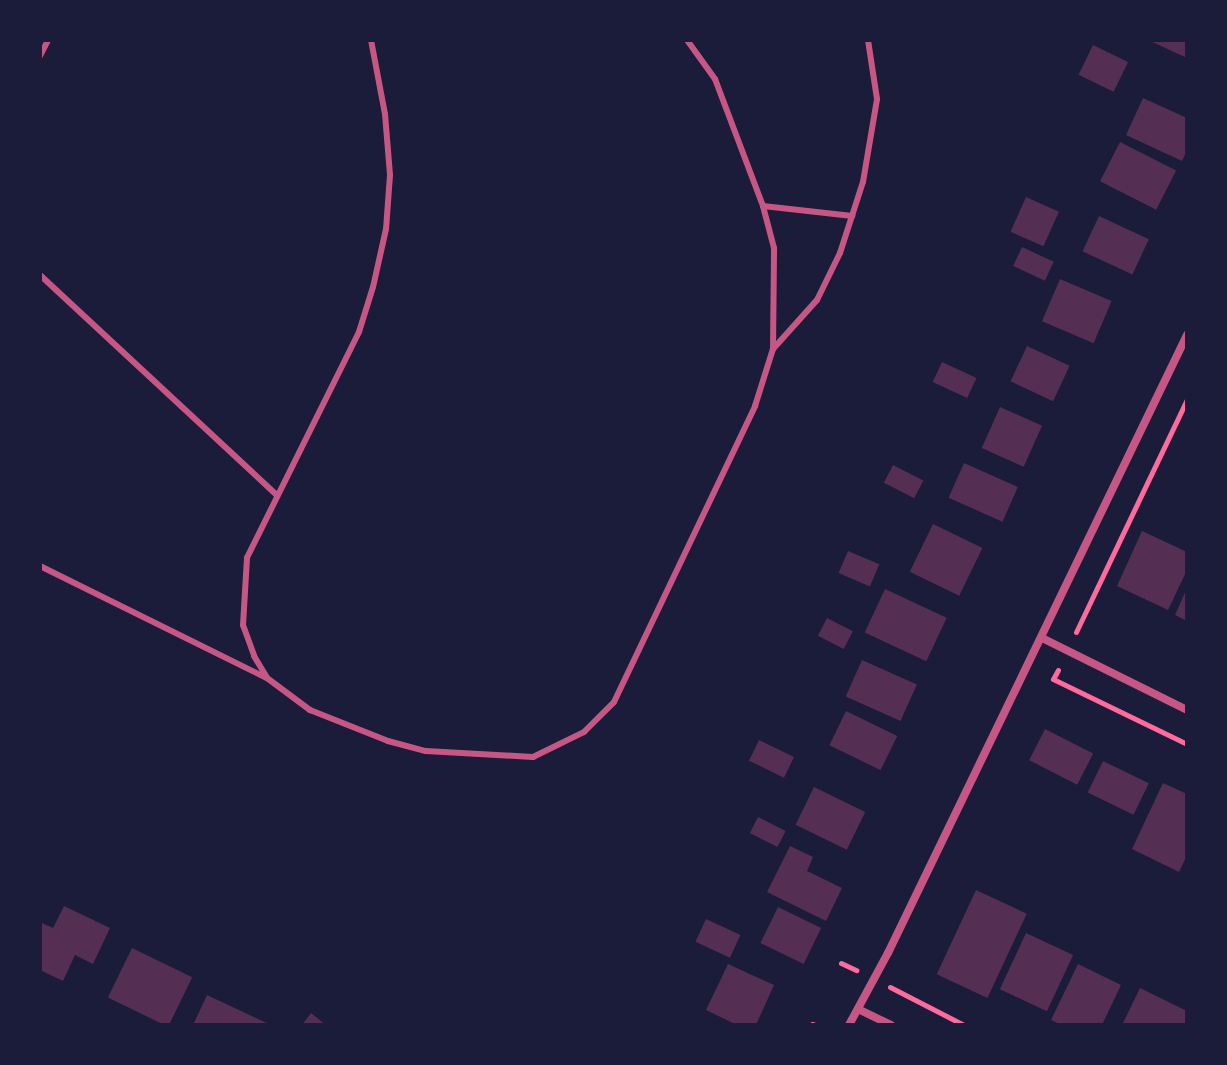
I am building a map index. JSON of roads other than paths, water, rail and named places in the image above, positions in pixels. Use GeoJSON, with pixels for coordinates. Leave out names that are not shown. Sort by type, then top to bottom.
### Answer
{"type":"FeatureCollection","features":[{"type":"Feature","properties":{"kind":"street"},"geometry":{"type":"LineString","coordinates":[[849,1025],[1042,638],[1187,335]]}},
{"type":"Feature","properties":{"kind":"street"},"geometry":{"type":"LineString","coordinates":[[1042,638],[1187,710]]}},
{"type":"Feature","properties":{"kind":"street"},"geometry":{"type":"LineString","coordinates":[[858,1009],[891,1025]]}},
{"type":"Feature","properties":{"kind":"lane"},"geometry":{"type":"LineString","coordinates":[[40,56],[48,40]]}},
{"type":"Feature","properties":{"kind":"lane"},"geometry":{"type":"LineString","coordinates":[[267,678],[254,656],[243,625],[242,595],[247,558],[276,494],[359,332],[386,229],[390,175],[386,129],[371,40]]}},
{"type":"Feature","properties":{"kind":"lane"},"geometry":{"type":"LineString","coordinates":[[40,566],[267,678],[310,710],[388,741],[426,751],[533,757],[584,732],[614,702],[755,406],[773,349],[774,248],[763,206],[715,79],[687,40]]}},
{"type":"Feature","properties":{"kind":"lane"},"geometry":{"type":"LineString","coordinates":[[773,349],[817,300],[840,253],[863,182],[877,99],[868,40]]}},
{"type":"Feature","properties":{"kind":"lane"},"geometry":{"type":"LineString","coordinates":[[763,206],[852,216]]}},
{"type":"Feature","properties":{"kind":"lane"},"geometry":{"type":"LineString","coordinates":[[40,275],[276,494]]}}]}
